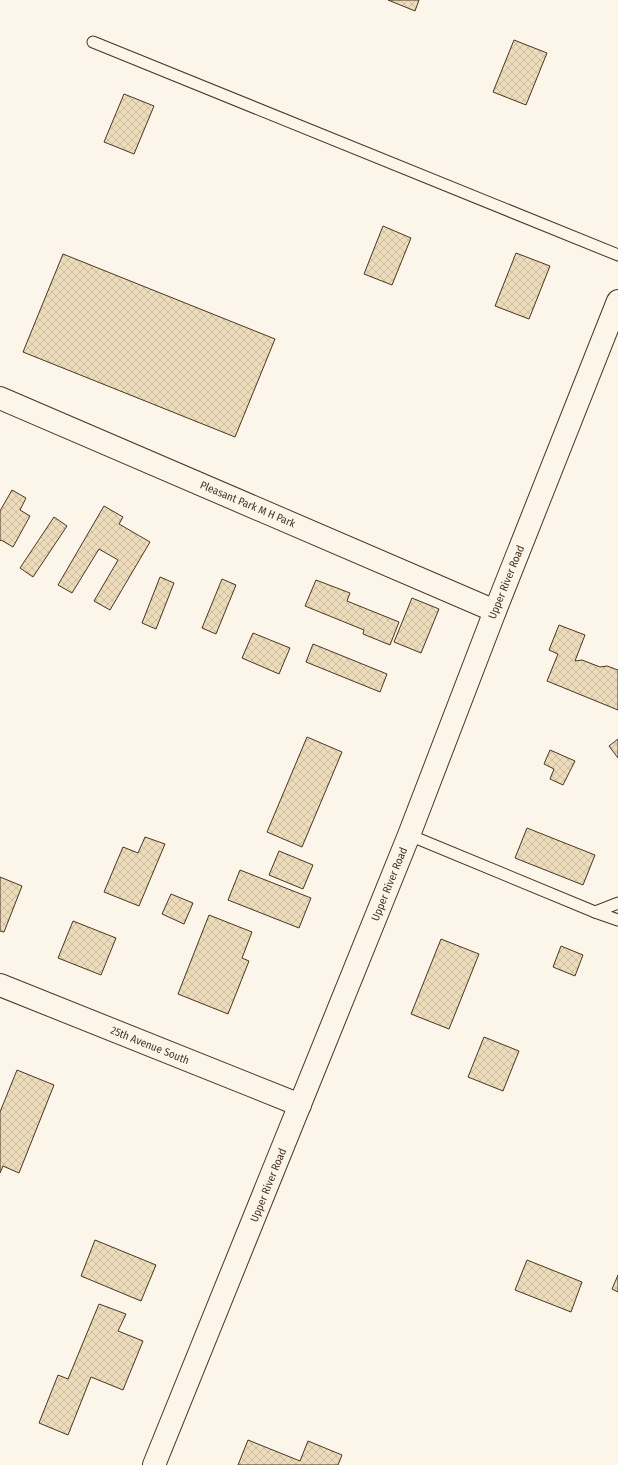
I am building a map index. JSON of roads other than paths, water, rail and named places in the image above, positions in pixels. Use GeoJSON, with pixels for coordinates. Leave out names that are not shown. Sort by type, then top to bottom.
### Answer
{"type":"FeatureCollection","features":[{"type":"Feature","properties":{"kind":"street","name":"Upper River Road"},"geometry":{"type":"LineString","coordinates":[[154,1465],[409,835],[495,611],[618,301]]}},
{"type":"Feature","properties":{"kind":"street","name":"Pleasant Park M H Park"},"geometry":{"type":"LineString","coordinates":[[0,398],[495,611]]}},
{"type":"Feature","properties":{"kind":"street","name":"25th Avenue South"},"geometry":{"type":"LineString","coordinates":[[0,985],[300,1105]]}},
{"type":"Feature","properties":{"kind":"lane"},"geometry":{"type":"LineString","coordinates":[[93,42],[618,255]]}},
{"type":"Feature","properties":{"kind":"lane"},"geometry":{"type":"LineString","coordinates":[[409,835],[595,912],[618,920]]}},
{"type":"Feature","properties":{"kind":"lane"},"geometry":{"type":"LineString","coordinates":[[595,912],[618,903]]}}]}
